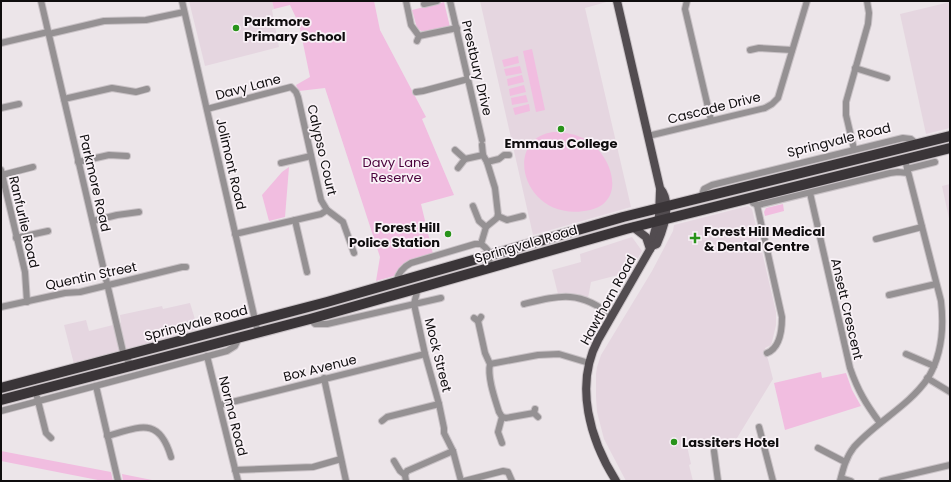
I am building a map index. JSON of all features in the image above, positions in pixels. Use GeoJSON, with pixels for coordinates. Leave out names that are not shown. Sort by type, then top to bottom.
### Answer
{"type":"FeatureCollection","features":[{"type":"Feature","properties":{"kind":"highway","name":"Springvale Road"},"geometry":{"type":"LineString","coordinates":[[1,388],[255,321],[663,207],[950,136]]}},
{"type":"Feature","properties":{"kind":"highway","name":"Springvale Road"},"geometry":{"type":"LineString","coordinates":[[1,400],[37,396],[662,219],[754,201],[895,162],[907,167],[950,148]]}},
{"type":"Feature","properties":{"kind":"main road","name":"Hawthorn Road"},"geometry":{"type":"LineString","coordinates":[[616,481],[597,443],[588,413],[586,390],[589,363],[596,344],[612,316],[651,248],[657,244],[663,207],[659,192],[660,188],[617,1]]}},
{"type":"Feature","properties":{"kind":"main road"},"geometry":{"type":"LineString","coordinates":[[633,227],[646,237],[651,248]]}},
{"type":"Feature","properties":{"kind":"street","name":"Parkmore Road"},"geometry":{"type":"LineString","coordinates":[[41,1],[107,286],[119,357],[128,371]]}},
{"type":"Feature","properties":{"kind":"street","name":"Jolimont Road"},"geometry":{"type":"LineString","coordinates":[[182,1],[258,333]]}},
{"type":"Feature","properties":{"kind":"street"},"geometry":{"type":"LineString","coordinates":[[406,1],[411,25],[418,39],[457,28]]}},
{"type":"Feature","properties":{"kind":"street"},"geometry":{"type":"LineString","coordinates":[[424,4],[437,1]]}},
{"type":"Feature","properties":{"kind":"street","name":"Prestbury Drive"},"geometry":{"type":"LineString","coordinates":[[450,1],[482,143],[483,155]]}},
{"type":"Feature","properties":{"kind":"street"},"geometry":{"type":"LineString","coordinates":[[687,1],[685,9],[711,120]]}},
{"type":"Feature","properties":{"kind":"street","name":"Cascade Drive"},"geometry":{"type":"LineString","coordinates":[[648,136],[765,108],[772,104],[778,98],[807,1]]}},
{"type":"Feature","properties":{"kind":"street"},"geometry":{"type":"LineString","coordinates":[[854,149],[845,109],[847,95],[868,24],[869,13],[867,1]]}},
{"type":"Feature","properties":{"kind":"street"},"geometry":{"type":"LineString","coordinates":[[1,43],[104,21],[146,20],[184,12]]}},
{"type":"Feature","properties":{"kind":"street"},"geometry":{"type":"LineString","coordinates":[[750,50],[759,48],[792,50]]}},
{"type":"Feature","properties":{"kind":"street"},"geometry":{"type":"LineString","coordinates":[[855,68],[887,78]]}},
{"type":"Feature","properties":{"kind":"street"},"geometry":{"type":"LineString","coordinates":[[416,92],[468,79]]}},
{"type":"Feature","properties":{"kind":"street","name":"Davy Lane"},"geometry":{"type":"LineString","coordinates":[[207,109],[291,87],[294,90]]}},
{"type":"Feature","properties":{"kind":"street"},"geometry":{"type":"LineString","coordinates":[[64,99],[112,88],[136,92],[146,89]]}},
{"type":"Feature","properties":{"kind":"street","name":"Calypso Court"},"geometry":{"type":"LineString","coordinates":[[294,90],[298,97],[320,197],[327,210],[343,222],[354,253]]}},
{"type":"Feature","properties":{"kind":"street"},"geometry":{"type":"LineString","coordinates":[[1,108],[19,104]]}},
{"type":"Feature","properties":{"kind":"street","name":"Springvale Road"},"geometry":{"type":"LineString","coordinates":[[701,197],[702,191],[712,185],[854,149],[903,138],[911,138],[917,144]]}},
{"type":"Feature","properties":{"kind":"street"},"geometry":{"type":"LineString","coordinates":[[455,150],[465,159]]}},
{"type":"Feature","properties":{"kind":"street"},"geometry":{"type":"LineString","coordinates":[[78,162],[109,155],[127,156]]}},
{"type":"Feature","properties":{"kind":"street"},"geometry":{"type":"LineString","coordinates":[[458,168],[465,159],[483,155],[487,162],[496,194],[498,216]]}},
{"type":"Feature","properties":{"kind":"street"},"geometry":{"type":"LineString","coordinates":[[487,162],[499,159],[504,155],[509,155]]}},
{"type":"Feature","properties":{"kind":"street"},"geometry":{"type":"LineString","coordinates":[[281,163],[311,156]]}},
{"type":"Feature","properties":{"kind":"street"},"geometry":{"type":"LineString","coordinates":[[890,173],[895,162]]}},
{"type":"Feature","properties":{"kind":"street","name":"Springvale Road"},"geometry":{"type":"LineString","coordinates":[[754,201],[810,193],[898,172],[907,167],[936,162]]}},
{"type":"Feature","properties":{"kind":"street"},"geometry":{"type":"LineString","coordinates":[[2,173],[33,167]]}},
{"type":"Feature","properties":{"kind":"street"},"geometry":{"type":"LineString","coordinates":[[852,481],[840,479],[845,462],[854,448],[916,392],[928,378],[934,366],[942,338],[943,320],[936,284],[907,167]]}},
{"type":"Feature","properties":{"kind":"street","name":"Ranfurlie Road"},"geometry":{"type":"LineString","coordinates":[[2,173],[25,272],[27,302]]}},
{"type":"Feature","properties":{"kind":"street","name":"Ansett Crescent"},"geometry":{"type":"LineString","coordinates":[[810,193],[850,368],[856,386],[864,401],[880,423]]}},
{"type":"Feature","properties":{"kind":"street"},"geometry":{"type":"LineString","coordinates":[[754,201],[782,317],[778,343],[772,351],[767,353]]}},
{"type":"Feature","properties":{"kind":"street"},"geometry":{"type":"LineString","coordinates":[[473,206],[479,221],[486,227]]}},
{"type":"Feature","properties":{"kind":"street"},"geometry":{"type":"LineString","coordinates":[[235,234],[321,214],[327,210]]}},
{"type":"Feature","properties":{"kind":"street"},"geometry":{"type":"LineString","coordinates":[[92,221],[139,212]]}},
{"type":"Feature","properties":{"kind":"street"},"geometry":{"type":"LineString","coordinates":[[498,216],[507,220],[524,216]]}},
{"type":"Feature","properties":{"kind":"street"},"geometry":{"type":"LineString","coordinates":[[488,268],[491,260],[490,255],[488,249],[482,244],[486,227],[498,216]]}},
{"type":"Feature","properties":{"kind":"street"},"geometry":{"type":"LineString","coordinates":[[295,220],[307,272]]}},
{"type":"Feature","properties":{"kind":"street"},"geometry":{"type":"LineString","coordinates":[[876,239],[922,227]]}},
{"type":"Feature","properties":{"kind":"street"},"geometry":{"type":"LineString","coordinates":[[16,238],[48,231]]}},
{"type":"Feature","properties":{"kind":"street","name":"Springvale Road"},"geometry":{"type":"LineString","coordinates":[[396,282],[403,268],[411,263],[475,244],[482,244]]}},
{"type":"Feature","properties":{"kind":"street","name":"Quentin Street"},"geometry":{"type":"LineString","coordinates":[[1,307],[65,293],[80,292],[186,267]]}},
{"type":"Feature","properties":{"kind":"street"},"geometry":{"type":"LineString","coordinates":[[889,295],[936,284]]}},
{"type":"Feature","properties":{"kind":"street","name":"Mock Street"},"geometry":{"type":"LineString","coordinates":[[418,288],[414,304],[425,354],[444,428],[448,431],[449,442],[463,481]]}},
{"type":"Feature","properties":{"kind":"street"},"geometry":{"type":"LineString","coordinates":[[522,304],[557,296],[573,297],[589,301],[612,316]]}},
{"type":"Feature","properties":{"kind":"street"},"geometry":{"type":"LineString","coordinates":[[310,319],[315,324],[327,324],[441,298]]}},
{"type":"Feature","properties":{"kind":"street"},"geometry":{"type":"LineString","coordinates":[[478,319],[485,353],[490,364],[489,369],[499,412],[502,417],[498,432],[502,443]]}},
{"type":"Feature","properties":{"kind":"street","name":"Springvale Road"},"geometry":{"type":"LineString","coordinates":[[1,411],[37,396],[96,386],[128,371],[207,356],[231,349],[239,338]]}},
{"type":"Feature","properties":{"kind":"street","name":"Box Avenue"},"geometry":{"type":"LineString","coordinates":[[220,405],[425,354]]}},
{"type":"Feature","properties":{"kind":"street"},"geometry":{"type":"LineString","coordinates":[[490,364],[538,355],[559,354],[589,363]]}},
{"type":"Feature","properties":{"kind":"street"},"geometry":{"type":"LineString","coordinates":[[906,354],[934,366]]}},
{"type":"Feature","properties":{"kind":"street","name":"Norma Road"},"geometry":{"type":"LineString","coordinates":[[207,356],[238,481]]}},
{"type":"Feature","properties":{"kind":"street"},"geometry":{"type":"LineString","coordinates":[[119,357],[128,371]]}},
{"type":"Feature","properties":{"kind":"street"},"geometry":{"type":"LineString","coordinates":[[324,378],[346,481]]}},
{"type":"Feature","properties":{"kind":"street"},"geometry":{"type":"LineString","coordinates":[[928,378],[950,392]]}},
{"type":"Feature","properties":{"kind":"street"},"geometry":{"type":"LineString","coordinates":[[96,386],[118,481]]}},
{"type":"Feature","properties":{"kind":"street"},"geometry":{"type":"LineString","coordinates":[[37,396],[46,433],[51,438]]}},
{"type":"Feature","properties":{"kind":"street"},"geometry":{"type":"LineString","coordinates":[[382,421],[387,417],[439,404]]}},
{"type":"Feature","properties":{"kind":"street"},"geometry":{"type":"LineString","coordinates":[[502,417],[506,418],[536,413]]}},
{"type":"Feature","properties":{"kind":"street"},"geometry":{"type":"LineString","coordinates":[[107,436],[142,427],[152,428],[164,439],[171,457]]}},
{"type":"Feature","properties":{"kind":"street"},"geometry":{"type":"LineString","coordinates":[[759,427],[773,481]]}},
{"type":"Feature","properties":{"kind":"street"},"geometry":{"type":"LineString","coordinates":[[818,448],[845,462]]}},
{"type":"Feature","properties":{"kind":"street"},"geometry":{"type":"LineString","coordinates":[[405,478],[407,471],[453,451]]}},
{"type":"Feature","properties":{"kind":"street"},"geometry":{"type":"LineString","coordinates":[[714,451],[718,481]]}},
{"type":"Feature","properties":{"kind":"street"},"geometry":{"type":"LineString","coordinates":[[235,470],[314,467],[342,459]]}},
{"type":"Feature","properties":{"kind":"street"},"geometry":{"type":"LineString","coordinates":[[394,461],[405,478]]}},
{"type":"Feature","properties":{"kind":"street"},"geometry":{"type":"LineString","coordinates":[[882,481],[950,465]]}},
{"type":"Feature","properties":{"kind":"street"},"geometry":{"type":"LineString","coordinates":[[463,481],[508,472],[512,481]]}},
{"type":"Feature","properties":{"kind":"shaded area","name":"Parkmore Primary School"},"geometry":{"type":"Polygon","coordinates":[[[189,1],[272,1],[274,9],[272,10],[279,47],[205,66],[189,1]]]}},
{"type":"Feature","properties":{"kind":"shaded area","name":"Emmaus College"},"geometry":{"type":"Polygon","coordinates":[[[480,1],[610,1],[585,8],[631,207],[533,235],[480,1]]]}},
{"type":"Feature","properties":{"kind":"shaded area"},"geometry":{"type":"Polygon","coordinates":[[[950,2],[950,128],[926,134],[900,14],[950,2]]]}},
{"type":"Feature","properties":{"kind":"shaded area"},"geometry":{"type":"Polygon","coordinates":[[[950,184],[950,223],[942,186],[950,184]]]}},
{"type":"Feature","properties":{"kind":"shaded area"},"geometry":{"type":"Polygon","coordinates":[[[748,206],[752,209],[776,312],[776,325],[772,342],[771,345],[765,348],[773,379],[737,438],[687,446],[691,464],[689,465],[693,481],[626,481],[604,439],[597,412],[596,374],[601,355],[652,271],[673,231],[674,225],[748,206]]]}},
{"type":"Feature","properties":{"kind":"shaded area"},"geometry":{"type":"Polygon","coordinates":[[[632,237],[642,251],[630,272],[591,282],[588,298],[574,294],[558,294],[552,270],[581,262],[580,254],[632,237]]]}},
{"type":"Feature","properties":{"kind":"shaded area"},"geometry":{"type":"Polygon","coordinates":[[[190,303],[198,329],[74,364],[64,325],[86,320],[89,331],[121,323],[120,315],[162,306],[163,309],[190,303]]]}},
{"type":"Feature","properties":{"kind":"green space","name":"Davy Lane Reserve"},"geometry":{"type":"Polygon","coordinates":[[[272,1],[374,1],[380,30],[426,117],[422,119],[454,195],[421,204],[433,254],[404,265],[394,276],[376,281],[380,257],[325,88],[299,91],[296,85],[310,77],[299,24],[290,5],[274,9],[272,1]]]}},
{"type":"Feature","properties":{"kind":"green space"},"geometry":{"type":"Polygon","coordinates":[[[444,2],[450,27],[424,33],[417,28],[412,10],[444,2]]]}},
{"type":"Feature","properties":{"kind":"green space"},"geometry":{"type":"Polygon","coordinates":[[[532,49],[545,110],[536,112],[523,51],[532,49]]]}},
{"type":"Feature","properties":{"kind":"green space"},"geometry":{"type":"Polygon","coordinates":[[[518,56],[519,63],[504,67],[502,60],[518,56]]]}},
{"type":"Feature","properties":{"kind":"green space"},"geometry":{"type":"Polygon","coordinates":[[[520,66],[522,73],[506,76],[504,69],[520,66]]]}},
{"type":"Feature","properties":{"kind":"green space"},"geometry":{"type":"Polygon","coordinates":[[[522,75],[524,82],[508,86],[507,79],[522,75]]]}},
{"type":"Feature","properties":{"kind":"green space"},"geometry":{"type":"Polygon","coordinates":[[[524,85],[526,92],[510,96],[509,89],[524,85]]]}},
{"type":"Feature","properties":{"kind":"green space"},"geometry":{"type":"Polygon","coordinates":[[[526,95],[528,102],[512,105],[511,98],[526,95]]]}},
{"type":"Feature","properties":{"kind":"green space"},"geometry":{"type":"Polygon","coordinates":[[[529,104],[530,111],[515,115],[513,108],[529,104]]]}},
{"type":"Feature","properties":{"kind":"green space"},"geometry":{"type":"Polygon","coordinates":[[[553,132],[562,132],[580,137],[588,141],[604,157],[612,178],[612,188],[609,198],[602,205],[590,210],[567,211],[549,205],[535,194],[527,179],[524,164],[527,149],[537,138],[553,132]]]}},
{"type":"Feature","properties":{"kind":"green space"},"geometry":{"type":"Polygon","coordinates":[[[289,167],[285,217],[269,221],[262,195],[282,172],[289,167]]]}},
{"type":"Feature","properties":{"kind":"green space"},"geometry":{"type":"Polygon","coordinates":[[[783,204],[784,211],[765,216],[764,212],[766,208],[783,204]]]}},
{"type":"Feature","properties":{"kind":"green space"},"geometry":{"type":"Polygon","coordinates":[[[821,372],[822,378],[846,373],[852,390],[861,406],[785,430],[774,383],[821,372]]]}},
{"type":"Feature","properties":{"kind":"green space"},"geometry":{"type":"Polygon","coordinates":[[[1,451],[111,472],[113,481],[103,481],[1,461],[1,451]]]}},
{"type":"Feature","properties":{"kind":"green space"},"geometry":{"type":"Polygon","coordinates":[[[122,474],[157,481],[123,481],[122,474]]]}},
{"type":"Feature","properties":{"kind":"place","name":"Parkmore Primary School"},"geometry":{"type":"Point","coordinates":[236,28]}},
{"type":"Feature","properties":{"kind":"place","name":"Emmaus College"},"geometry":{"type":"Point","coordinates":[561,129]}},
{"type":"Feature","properties":{"kind":"place","name":"Forest Hill Police Station"},"geometry":{"type":"Point","coordinates":[448,234]}},
{"type":"Feature","properties":{"kind":"place","name":"Forest Hill Medical & Dental Centre"},"geometry":{"type":"Point","coordinates":[695,238]}},
{"type":"Feature","properties":{"kind":"place","name":"Lassiters Hotel"},"geometry":{"type":"Point","coordinates":[674,442]}}]}
